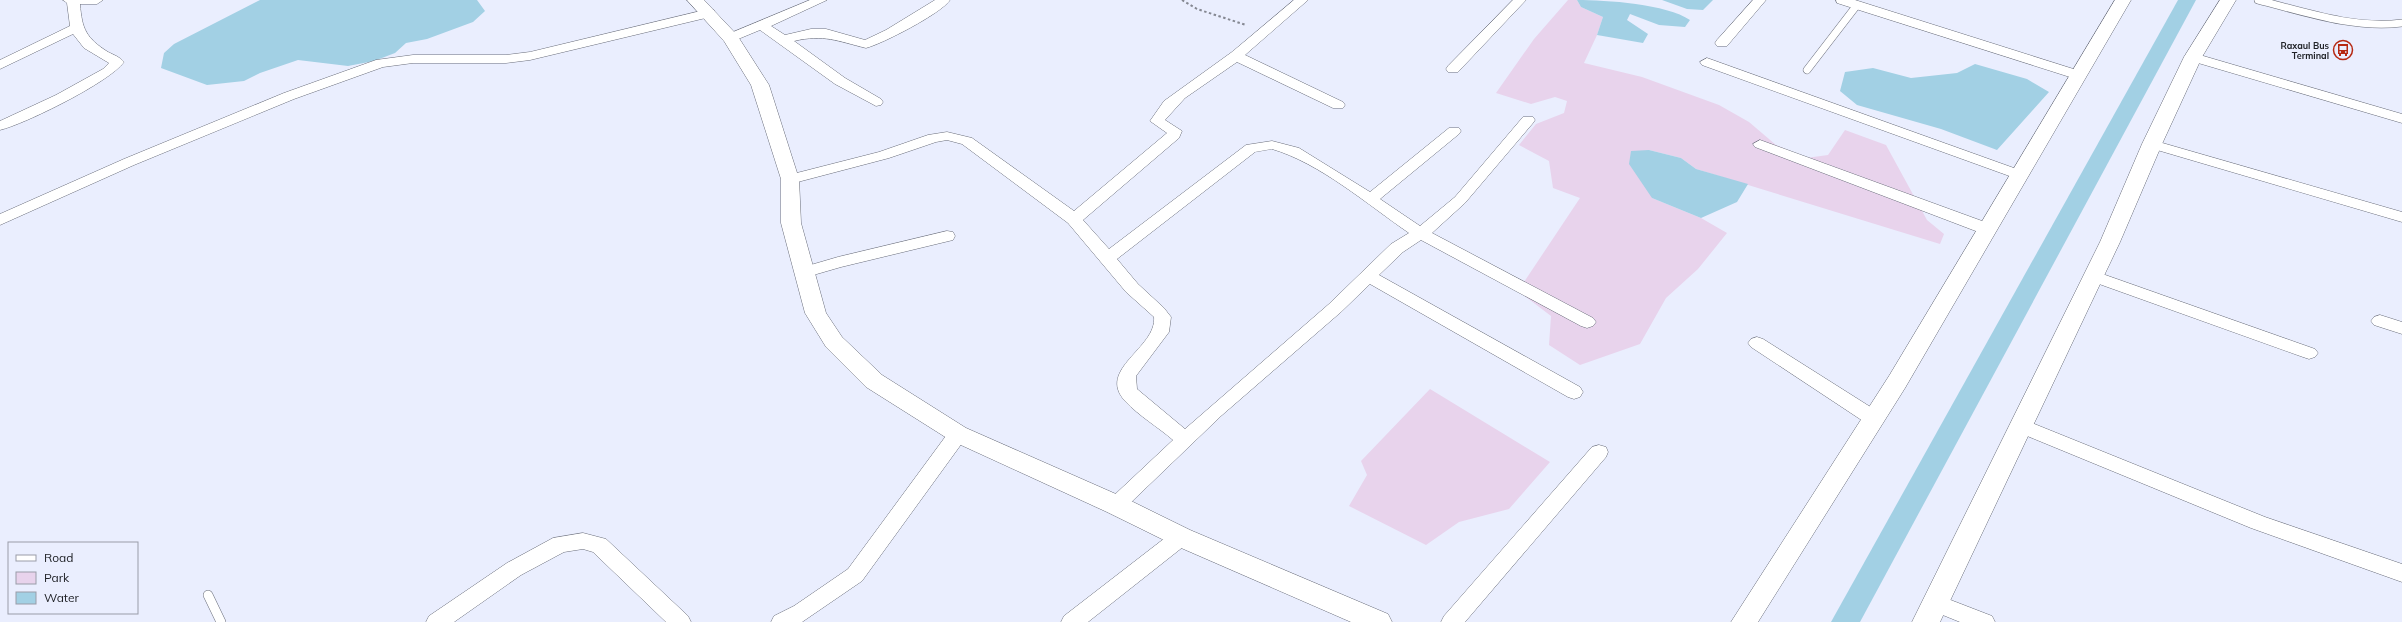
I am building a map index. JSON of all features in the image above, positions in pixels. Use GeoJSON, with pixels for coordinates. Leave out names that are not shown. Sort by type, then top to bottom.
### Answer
{"type":"FeatureCollection","features":[{"type":"Feature","properties":{"kind":"main road"},"geometry":{"type":"LineString","coordinates":[[1931,612],[2094,276],[2152,144],[2193,57],[2228,0]]}},
{"type":"Feature","properties":{"kind":"street"},"geometry":{"type":"LineString","coordinates":[[0,126],[61,98],[115,67],[117,62],[83,42],[77,27],[71,0],[97,0]]}},
{"type":"Feature","properties":{"kind":"street"},"geometry":{"type":"LineString","coordinates":[[732,38],[821,0]]}},
{"type":"Feature","properties":{"kind":"street"},"geometry":{"type":"LineString","coordinates":[[784,39],[811,33],[826,33],[866,44],[891,34],[944,0]]}},
{"type":"Feature","properties":{"kind":"street"},"geometry":{"type":"LineString","coordinates":[[1074,219],[1174,135],[1175,132],[1171,128],[1157,121],[1162,111],[1199,81],[1236,56],[1262,30],[1302,0]]}},
{"type":"Feature","properties":{"kind":"street"},"geometry":{"type":"LineString","coordinates":[[1453,69],[1520,0]]}},
{"type":"Feature","properties":{"kind":"street"},"geometry":{"type":"LineString","coordinates":[[1722,43],[1760,0]]}},
{"type":"Feature","properties":{"kind":"street"},"geometry":{"type":"LineString","coordinates":[[1842,0],[1857,5],[1891,9],[2078,75]]}},
{"type":"Feature","properties":{"kind":"street"},"geometry":{"type":"LineString","coordinates":[[1744,622],[1768,588],[1873,418],[2020,175],[2123,0]]}},
{"type":"Feature","properties":{"kind":"street"},"geometry":{"type":"LineString","coordinates":[[0,220],[129,162],[289,96],[381,63],[413,59],[506,59],[530,56],[702,6],[732,38],[760,85],[790,178],[791,223],[816,313],[834,342],[874,381],[958,434],[1116,505],[1181,537],[1369,620]]}},
{"type":"Feature","properties":{"kind":"street"},"geometry":{"type":"LineString","coordinates":[[762,26],[784,39],[840,81],[876,102]]}},
{"type":"Feature","properties":{"kind":"street"},"geometry":{"type":"LineString","coordinates":[[0,65],[77,27]]}},
{"type":"Feature","properties":{"kind":"street"},"geometry":{"type":"LineString","coordinates":[[1236,56],[1338,105]]}},
{"type":"Feature","properties":{"kind":"street"},"geometry":{"type":"LineString","coordinates":[[2193,57],[2402,119]]}},
{"type":"Feature","properties":{"kind":"street"},"geometry":{"type":"LineString","coordinates":[[1708,62],[2020,175]]}},
{"type":"Feature","properties":{"kind":"street"},"geometry":{"type":"LineString","coordinates":[[1116,505],[1185,439],[1335,308],[1397,248],[1434,224],[1460,200],[1528,120]]}},
{"type":"Feature","properties":{"kind":"street"},"geometry":{"type":"LineString","coordinates":[[1370,199],[1454,131]]}},
{"type":"Feature","properties":{"kind":"street"},"geometry":{"type":"LineString","coordinates":[[790,178],[884,155],[933,138],[947,136],[967,141],[1074,219],[1108,258],[1132,289],[1161,314],[1163,328],[1156,340],[1126,376],[1126,386],[1131,396],[1185,439]]}},
{"type":"Feature","properties":{"kind":"street"},"geometry":{"type":"LineString","coordinates":[[1760,144],[1987,229]]}},
{"type":"Feature","properties":{"kind":"street"},"geometry":{"type":"LineString","coordinates":[[2152,144],[2402,217]]}},
{"type":"Feature","properties":{"kind":"street"},"geometry":{"type":"LineString","coordinates":[[1108,258],[1251,148],[1272,145],[1294,151],[1370,199],[1420,233],[1587,322]]}},
{"type":"Feature","properties":{"kind":"street"},"geometry":{"type":"LineString","coordinates":[[804,273],[838,262],[947,236]]}},
{"type":"Feature","properties":{"kind":"street"},"geometry":{"type":"LineString","coordinates":[[1369,276],[1574,392]]}},
{"type":"Feature","properties":{"kind":"street"},"geometry":{"type":"LineString","coordinates":[[2094,276],[2309,353]]}},
{"type":"Feature","properties":{"kind":"street"},"geometry":{"type":"LineString","coordinates":[[2380,321],[2402,328]]}},
{"type":"Feature","properties":{"kind":"street"},"geometry":{"type":"LineString","coordinates":[[1757,343],[1873,418]]}},
{"type":"Feature","properties":{"kind":"street"},"geometry":{"type":"LineString","coordinates":[[2022,426],[2180,492],[2367,563],[2402,573]]}},
{"type":"Feature","properties":{"kind":"street"},"geometry":{"type":"LineString","coordinates":[[782,622],[801,612],[855,575],[958,434]]}},
{"type":"Feature","properties":{"kind":"street"},"geometry":{"type":"LineString","coordinates":[[1452,622],[1599,452]]}},
{"type":"Feature","properties":{"kind":"street"},"geometry":{"type":"LineString","coordinates":[[1072,622],[1181,537]]}},
{"type":"Feature","properties":{"kind":"street"},"geometry":{"type":"LineString","coordinates":[[437,622],[514,569],[560,544],[583,542],[599,546],[680,622]]}},
{"type":"Feature","properties":{"kind":"street"},"geometry":{"type":"LineString","coordinates":[[1931,612],[1984,622]]}},
{"type":"Feature","properties":{"kind":"lane"},"geometry":{"type":"LineString","coordinates":[[2258,0],[2356,23],[2388,26],[2402,23]]}},
{"type":"Feature","properties":{"kind":"lane"},"geometry":{"type":"LineString","coordinates":[[1807,70],[1857,5]]}},
{"type":"Feature","properties":{"kind":"lane"},"geometry":{"type":"LineString","coordinates":[[208,596],[221,622]]}},
{"type":"Feature","properties":{"kind":"path"},"geometry":{"type":"LineString","coordinates":[[1182,0],[1197,9],[1262,30]]}},
{"type":"Feature","properties":{"kind":"green space"},"geometry":{"type":"Polygon","coordinates":[[[1568,0],[1577,0],[1581,7],[1603,17],[1597,35],[1584,63],[1642,77],[1719,105],[1749,122],[1776,145],[1806,158],[1828,155],[1845,130],[1886,145],[1927,220],[1944,234],[1940,244],[1696,169],[1681,158],[1649,150],[1652,198],[1701,218],[1727,233],[1698,269],[1666,298],[1640,344],[1580,365],[1549,345],[1551,316],[1518,291],[1580,198],[1553,188],[1549,161],[1519,145],[1536,124],[1564,113],[1567,101],[1555,97],[1531,104],[1496,93],[1534,39],[1568,0]]]}},
{"type":"Feature","properties":{"kind":"green space"},"geometry":{"type":"Polygon","coordinates":[[[1430,389],[1550,462],[1509,509],[1459,522],[1426,545],[1349,506],[1367,475],[1361,461],[1430,389]]]}},
{"type":"Feature","properties":{"kind":"water"},"geometry":{"type":"Polygon","coordinates":[[[260,0],[477,0],[485,11],[473,22],[427,39],[406,43],[395,53],[374,61],[348,66],[298,60],[260,73],[244,81],[207,85],[161,68],[164,53],[174,44],[260,0]]]}},
{"type":"Feature","properties":{"kind":"water"},"geometry":{"type":"Polygon","coordinates":[[[1577,0],[1636,4],[1667,10],[1690,20],[1685,27],[1659,25],[1630,14],[1627,20],[1648,34],[1643,43],[1597,35],[1603,17],[1581,7],[1577,0]]]}},
{"type":"Feature","properties":{"kind":"water"},"geometry":{"type":"Polygon","coordinates":[[[1662,0],[1713,0],[1703,10],[1687,9],[1662,0]]]}},
{"type":"Feature","properties":{"kind":"water"},"geometry":{"type":"Polygon","coordinates":[[[1975,64],[2027,79],[2049,92],[1997,150],[1941,129],[1857,105],[1840,91],[1845,72],[1873,68],[1911,78],[1957,73],[1975,64]]]}},
{"type":"Feature","properties":{"kind":"water"},"geometry":{"type":"Polygon","coordinates":[[[1649,150],[1681,158],[1696,169],[1748,184],[1737,202],[1701,218],[1652,198],[1629,164],[1631,151],[1649,150]]]}},
{"type":"Feature","properties":{"kind":"waterway"},"geometry":{"type":"LineString","coordinates":[[1845,622],[2187,0]]}},
{"type":"Feature","properties":{"kind":"place","name":"Raxaul Bus Terminal"},"geometry":{"type":"Point","coordinates":[2343,50]}}]}
